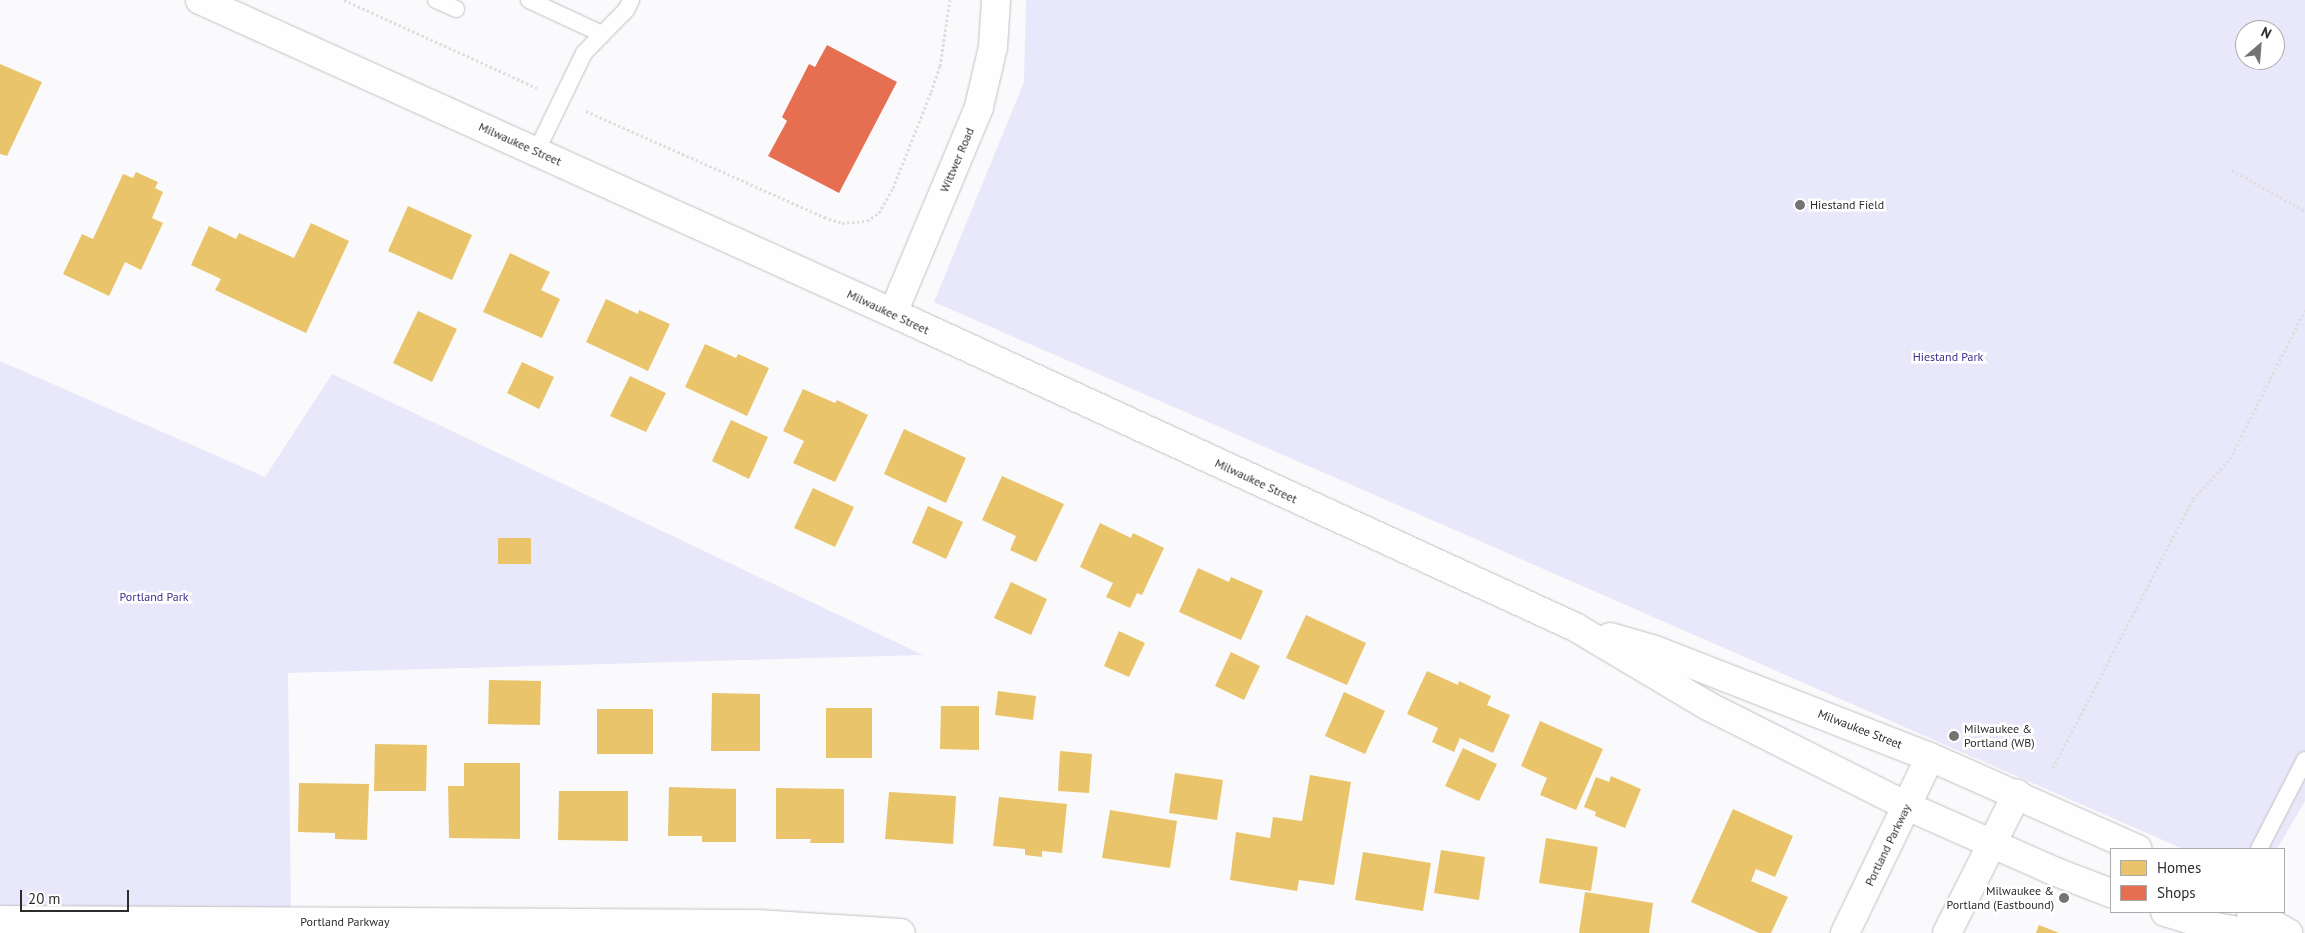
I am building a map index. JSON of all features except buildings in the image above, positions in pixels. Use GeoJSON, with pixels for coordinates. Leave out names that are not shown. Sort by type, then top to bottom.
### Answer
{"type":"FeatureCollection","features":[{"type":"Feature","properties":{"kind":"street","name":"Milwaukee Street"},"geometry":{"type":"LineString","coordinates":[[200,0],[893,313],[1575,627],[1708,706],[1907,806],[1992,844],[2110,893]]}},
{"type":"Feature","properties":{"kind":"street","name":"Wittwer Road"},"geometry":{"type":"LineString","coordinates":[[893,313],[979,107],[993,48],[996,0]]}},
{"type":"Feature","properties":{"kind":"street","name":"Milwaukee Street"},"geometry":{"type":"LineString","coordinates":[[1575,627],[1655,650],[1930,757],[2136,848]]}},
{"type":"Feature","properties":{"kind":"street","name":"Portland Parkway"},"geometry":{"type":"LineString","coordinates":[[1845,933],[1930,757]]}},
{"type":"Feature","properties":{"kind":"street"},"geometry":{"type":"LineString","coordinates":[[1947,933],[2017,794]]}},
{"type":"Feature","properties":{"kind":"street"},"geometry":{"type":"LineString","coordinates":[[2168,913],[2210,926],[2248,933]]}},
{"type":"Feature","properties":{"kind":"street"},"geometry":{"type":"LineString","coordinates":[[2253,913],[2288,933]]}},
{"type":"Feature","properties":{"kind":"street","name":"Portland Parkway"},"geometry":{"type":"LineString","coordinates":[[0,920],[756,928],[901,933]]}},
{"type":"Feature","properties":{"kind":"lane"},"geometry":{"type":"LineString","coordinates":[[436,0],[456,9]]}},
{"type":"Feature","properties":{"kind":"lane"},"geometry":{"type":"LineString","coordinates":[[529,0],[602,34]]}},
{"type":"Feature","properties":{"kind":"lane"},"geometry":{"type":"LineString","coordinates":[[536,152],[584,53],[626,10],[631,0]]}},
{"type":"Feature","properties":{"kind":"lane"},"geometry":{"type":"LineString","coordinates":[[2260,848],[2305,760]]}},
{"type":"Feature","properties":{"kind":"path"},"geometry":{"type":"LineString","coordinates":[[344,0],[561,100],[824,217],[842,223],[867,221],[879,213],[894,188],[940,66],[950,0]]}},
{"type":"Feature","properties":{"kind":"path"},"geometry":{"type":"LineString","coordinates":[[2232,170],[2305,211]]}},
{"type":"Feature","properties":{"kind":"path"},"geometry":{"type":"LineString","coordinates":[[2052,768],[2193,500],[2230,459],[2305,310]]}},
{"type":"Feature","properties":{"kind":"green space","name":"Hiestand Park"},"geometry":{"type":"Polygon","coordinates":[[[1026,0],[2305,0],[2305,801],[2278,848],[2181,848],[934,302],[1024,82],[1026,0]]]}},
{"type":"Feature","properties":{"kind":"green space","name":"Portland Park"},"geometry":{"type":"Polygon","coordinates":[[[0,361],[265,477],[332,374],[923,655],[288,673],[291,908],[0,906],[0,361]]]}},
{"type":"Feature","properties":{"kind":"place","name":"Hiestand Field"},"geometry":{"type":"Point","coordinates":[1800,205]}},
{"type":"Feature","properties":{"kind":"place","name":"Milwaukee & Portland (WB)"},"geometry":{"type":"Point","coordinates":[1954,736]}},
{"type":"Feature","properties":{"kind":"place","name":"Milwaukee & Portland (Eastbound)"},"geometry":{"type":"Point","coordinates":[2064,898]}}]}
